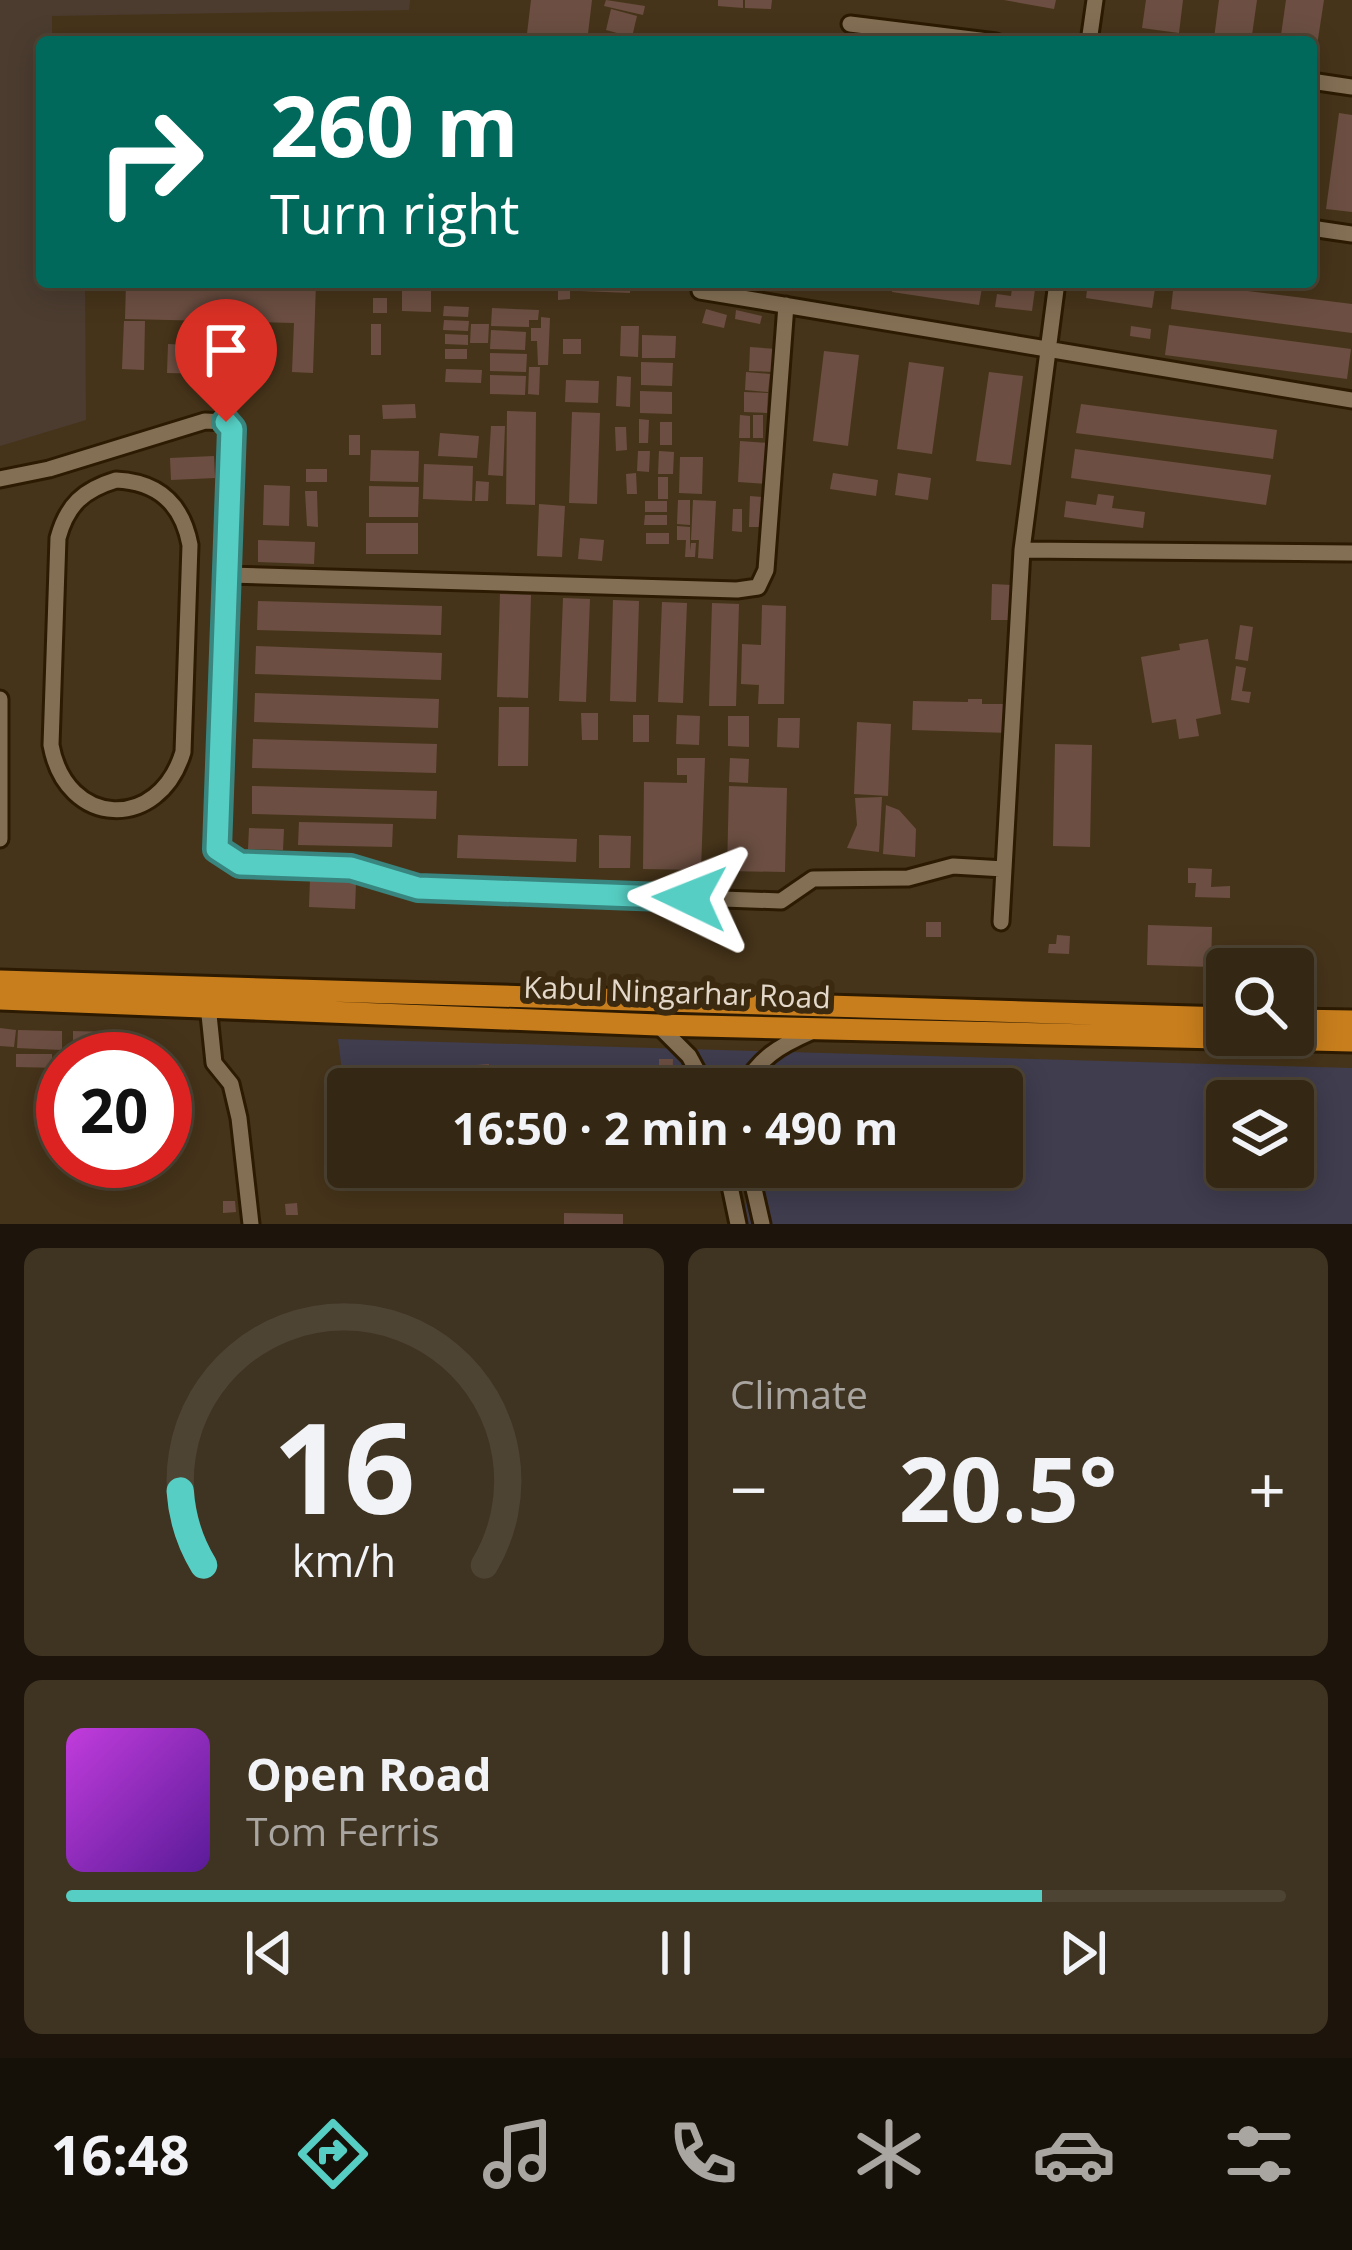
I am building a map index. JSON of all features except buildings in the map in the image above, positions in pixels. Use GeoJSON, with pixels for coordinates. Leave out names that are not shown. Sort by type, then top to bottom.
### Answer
{"type":"FeatureCollection","features":[{"type":"Feature","properties":{"kind":"highway","name":"Kabul Ningarhar Road"},"geometry":{"type":"LineString","coordinates":[[0,981],[1206,1017]]}},
{"type":"Feature","properties":{"kind":"highway","name":"Kabul Ningarhar Road"},"geometry":{"type":"LineString","coordinates":[[0,999],[658,1025],[1352,1041]]}},
{"type":"Feature","properties":{"kind":"highway"},"geometry":{"type":"LineString","coordinates":[[1314,1020],[1352,1021]]}},
{"type":"Feature","properties":{"kind":"street"},"geometry":{"type":"LineString","coordinates":[[1090,36],[1095,0]]}},
{"type":"Feature","properties":{"kind":"street"},"geometry":{"type":"LineString","coordinates":[[850,24],[947,36]]}},
{"type":"Feature","properties":{"kind":"street"},"geometry":{"type":"LineString","coordinates":[[1317,82],[1352,86]]}},
{"type":"Feature","properties":{"kind":"street"},"geometry":{"type":"LineString","coordinates":[[1317,229],[1352,234]]}},
{"type":"Feature","properties":{"kind":"street"},"geometry":{"type":"LineString","coordinates":[[1001,922],[1022,550],[1056,288]]}},
{"type":"Feature","properties":{"kind":"street"},"geometry":{"type":"LineString","coordinates":[[700,291],[1352,400]]}},
{"type":"Feature","properties":{"kind":"street"},"geometry":{"type":"LineString","coordinates":[[228,575],[758,587],[766,570],[786,305]]}},
{"type":"Feature","properties":{"kind":"street"},"geometry":{"type":"LineString","coordinates":[[0,479],[49,469],[205,421],[226,422],[232,429],[217,849],[240,864],[351,868],[418,888],[781,901],[813,879],[908,878],[953,866],[1004,869]]}},
{"type":"Feature","properties":{"kind":"street"},"geometry":{"type":"LineString","coordinates":[[116,480],[158,490],[175,504],[186,523],[190,545],[183,752],[177,773],[164,791],[146,804],[125,810],[82,800],[55,767],[51,746],[58,538],[64,517],[77,499],[116,480]]}},
{"type":"Feature","properties":{"kind":"street"},"geometry":{"type":"LineString","coordinates":[[1022,550],[1352,553]]}},
{"type":"Feature","properties":{"kind":"street"},"geometry":{"type":"LineString","coordinates":[[0,698],[0,839]]}},
{"type":"Feature","properties":{"kind":"street"},"geometry":{"type":"LineString","coordinates":[[208,1005],[214,1063],[231,1084],[239,1118],[251,1224]]}},
{"type":"Feature","properties":{"kind":"street"},"geometry":{"type":"LineString","coordinates":[[658,1025],[696,1068]]}},
{"type":"Feature","properties":{"kind":"street"},"geometry":{"type":"LineString","coordinates":[[754,1068],[781,1045],[822,1028]]}},
{"type":"Feature","properties":{"kind":"street"},"geometry":{"type":"LineString","coordinates":[[730,1188],[737,1224]]}},
{"type":"Feature","properties":{"kind":"street"},"geometry":{"type":"LineString","coordinates":[[754,1188],[762,1224]]}},
{"type":"Feature","properties":{"kind":"shaded area"},"geometry":{"type":"Polygon","coordinates":[[[0,0],[410,0],[409,10],[52,16],[52,36],[36,36],[36,288],[85,288],[86,420],[0,446],[0,0]]]}},
{"type":"Feature","properties":{"kind":"shaded area"},"geometry":{"type":"Polygon","coordinates":[[[338,1039],[1352,1068],[1352,1224],[747,1224],[744,1188],[1023,1188],[1023,1068],[342,1068],[338,1039]]]}},
{"type":"Feature","properties":{"kind":"route"},"geometry":{"type":"LineString","coordinates":[[226,422],[232,429],[217,849],[240,864],[351,868],[418,888],[690,898]]}}]}
